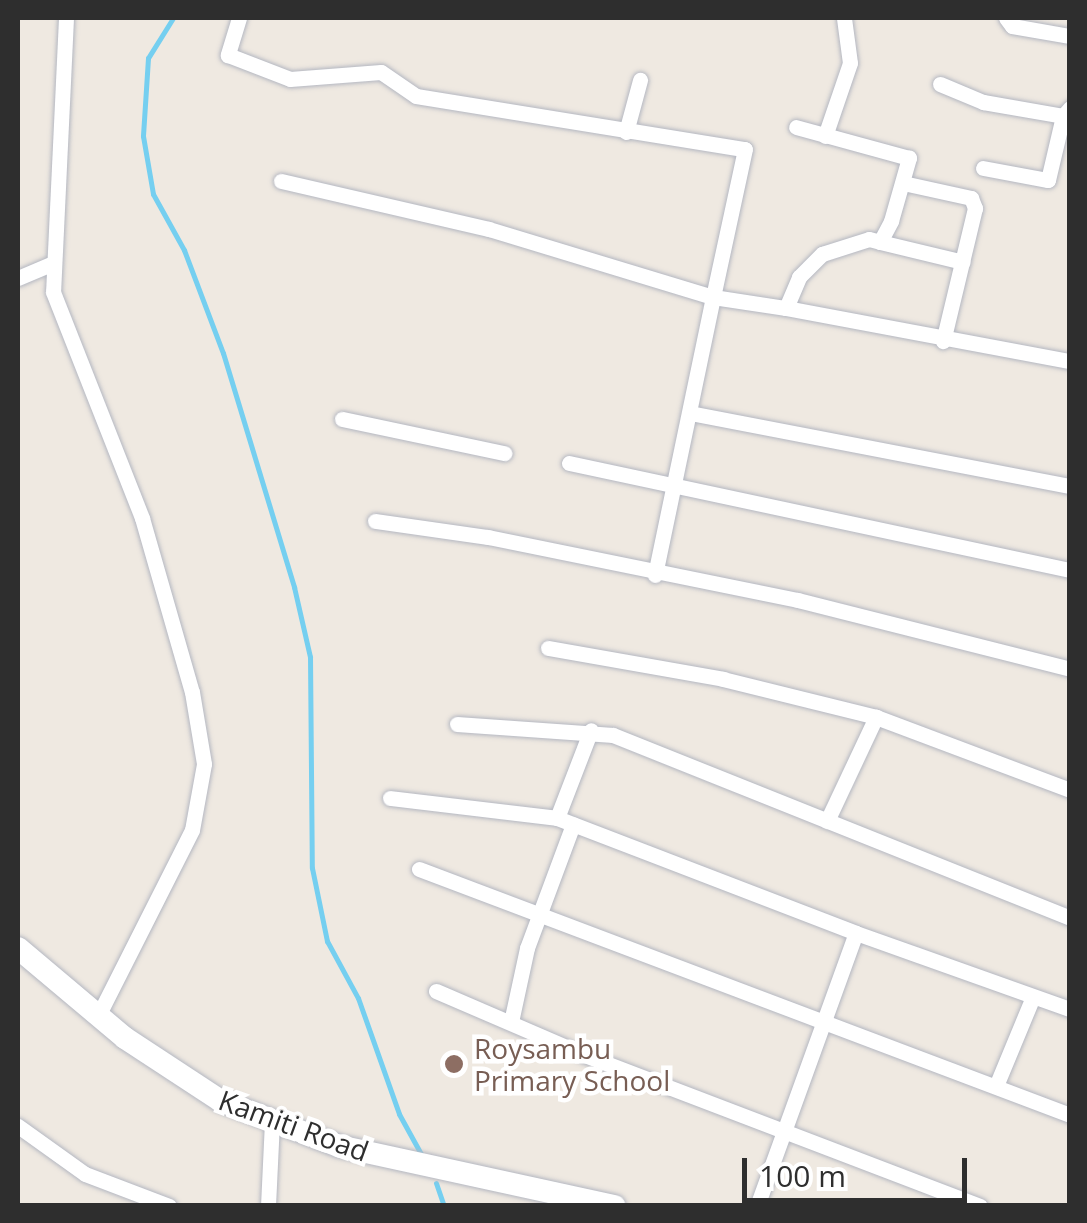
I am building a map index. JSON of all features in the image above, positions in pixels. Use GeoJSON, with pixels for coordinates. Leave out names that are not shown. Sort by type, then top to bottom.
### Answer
{"type":"FeatureCollection","features":[{"type":"Feature","properties":{"kind":"main road","name":"Kamiti Road"},"geometry":{"type":"LineString","coordinates":[[18,948],[168,1070],[272,1122],[402,1162],[614,1206]]}},
{"type":"Feature","properties":{"kind":"street"},"geometry":{"type":"LineString","coordinates":[[66,18],[60,249],[52,264],[64,331],[142,518],[192,692],[204,764],[192,830],[98,1016]]}},
{"type":"Feature","properties":{"kind":"street"},"geometry":{"type":"LineString","coordinates":[[239,18],[228,55],[290,80],[381,72],[416,96],[744,150],[655,574]]}},
{"type":"Feature","properties":{"kind":"street"},"geometry":{"type":"LineString","coordinates":[[825,136],[850,63],[844,18]]}},
{"type":"Feature","properties":{"kind":"street"},"geometry":{"type":"LineString","coordinates":[[1006,18],[1012,26],[1070,36]]}},
{"type":"Feature","properties":{"kind":"street"},"geometry":{"type":"LineString","coordinates":[[626,132],[640,80]]}},
{"type":"Feature","properties":{"kind":"street"},"geometry":{"type":"LineString","coordinates":[[940,84],[960,97],[1066,112],[1048,180],[983,168]]}},
{"type":"Feature","properties":{"kind":"street"},"geometry":{"type":"LineString","coordinates":[[796,128],[909,158],[880,242]]}},
{"type":"Feature","properties":{"kind":"street"},"geometry":{"type":"LineString","coordinates":[[280,181],[490,230],[713,297],[1070,361]]}},
{"type":"Feature","properties":{"kind":"street"},"geometry":{"type":"LineString","coordinates":[[902,183],[972,198],[974,221],[943,341]]}},
{"type":"Feature","properties":{"kind":"street"},"geometry":{"type":"LineString","coordinates":[[786,308],[800,277],[822,254],[880,242],[964,262]]}},
{"type":"Feature","properties":{"kind":"street"},"geometry":{"type":"LineString","coordinates":[[18,278],[52,264]]}},
{"type":"Feature","properties":{"kind":"street"},"geometry":{"type":"LineString","coordinates":[[690,413],[1070,486]]}},
{"type":"Feature","properties":{"kind":"street"},"geometry":{"type":"LineString","coordinates":[[342,419],[504,452]]}},
{"type":"Feature","properties":{"kind":"street"},"geometry":{"type":"LineString","coordinates":[[569,463],[1070,570]]}},
{"type":"Feature","properties":{"kind":"street"},"geometry":{"type":"LineString","coordinates":[[375,521],[488,537],[798,600],[1070,669]]}},
{"type":"Feature","properties":{"kind":"street"},"geometry":{"type":"LineString","coordinates":[[548,648],[723,679],[876,717],[1070,790]]}},
{"type":"Feature","properties":{"kind":"street"},"geometry":{"type":"LineString","coordinates":[[827,821],[876,717]]}},
{"type":"Feature","properties":{"kind":"street"},"geometry":{"type":"LineString","coordinates":[[457,724],[591,730],[1070,918]]}},
{"type":"Feature","properties":{"kind":"street"},"geometry":{"type":"LineString","coordinates":[[557,818],[591,730]]}},
{"type":"Feature","properties":{"kind":"street"},"geometry":{"type":"LineString","coordinates":[[390,798],[557,818],[1032,999],[1070,1009]]}},
{"type":"Feature","properties":{"kind":"street"},"geometry":{"type":"LineString","coordinates":[[511,1022],[540,911],[574,824]]}},
{"type":"Feature","properties":{"kind":"street"},"geometry":{"type":"LineString","coordinates":[[419,869],[540,911],[822,1023],[1070,1115]]}},
{"type":"Feature","properties":{"kind":"street"},"geometry":{"type":"LineString","coordinates":[[757,1206],[780,1131],[856,932]]}},
{"type":"Feature","properties":{"kind":"street"},"geometry":{"type":"LineString","coordinates":[[436,992],[780,1131],[980,1206]]}},
{"type":"Feature","properties":{"kind":"street"},"geometry":{"type":"LineString","coordinates":[[996,1086],[1032,999]]}},
{"type":"Feature","properties":{"kind":"street"},"geometry":{"type":"LineString","coordinates":[[268,1206],[272,1122]]}},
{"type":"Feature","properties":{"kind":"street"},"geometry":{"type":"LineString","coordinates":[[18,1126],[86,1174],[169,1206]]}},
{"type":"Feature","properties":{"kind":"waterway"},"geometry":{"type":"LineString","coordinates":[[173,18],[148,58],[143,136],[153,194],[184,250],[223,353],[294,587],[310,657],[312,868],[327,941],[358,998],[399,1114],[421,1154]]}},
{"type":"Feature","properties":{"kind":"waterway"},"geometry":{"type":"LineString","coordinates":[[436,1183],[444,1206]]}},
{"type":"Feature","properties":{"kind":"place","name":"Roysambu Primary School"},"geometry":{"type":"Point","coordinates":[454,1064]}}]}
